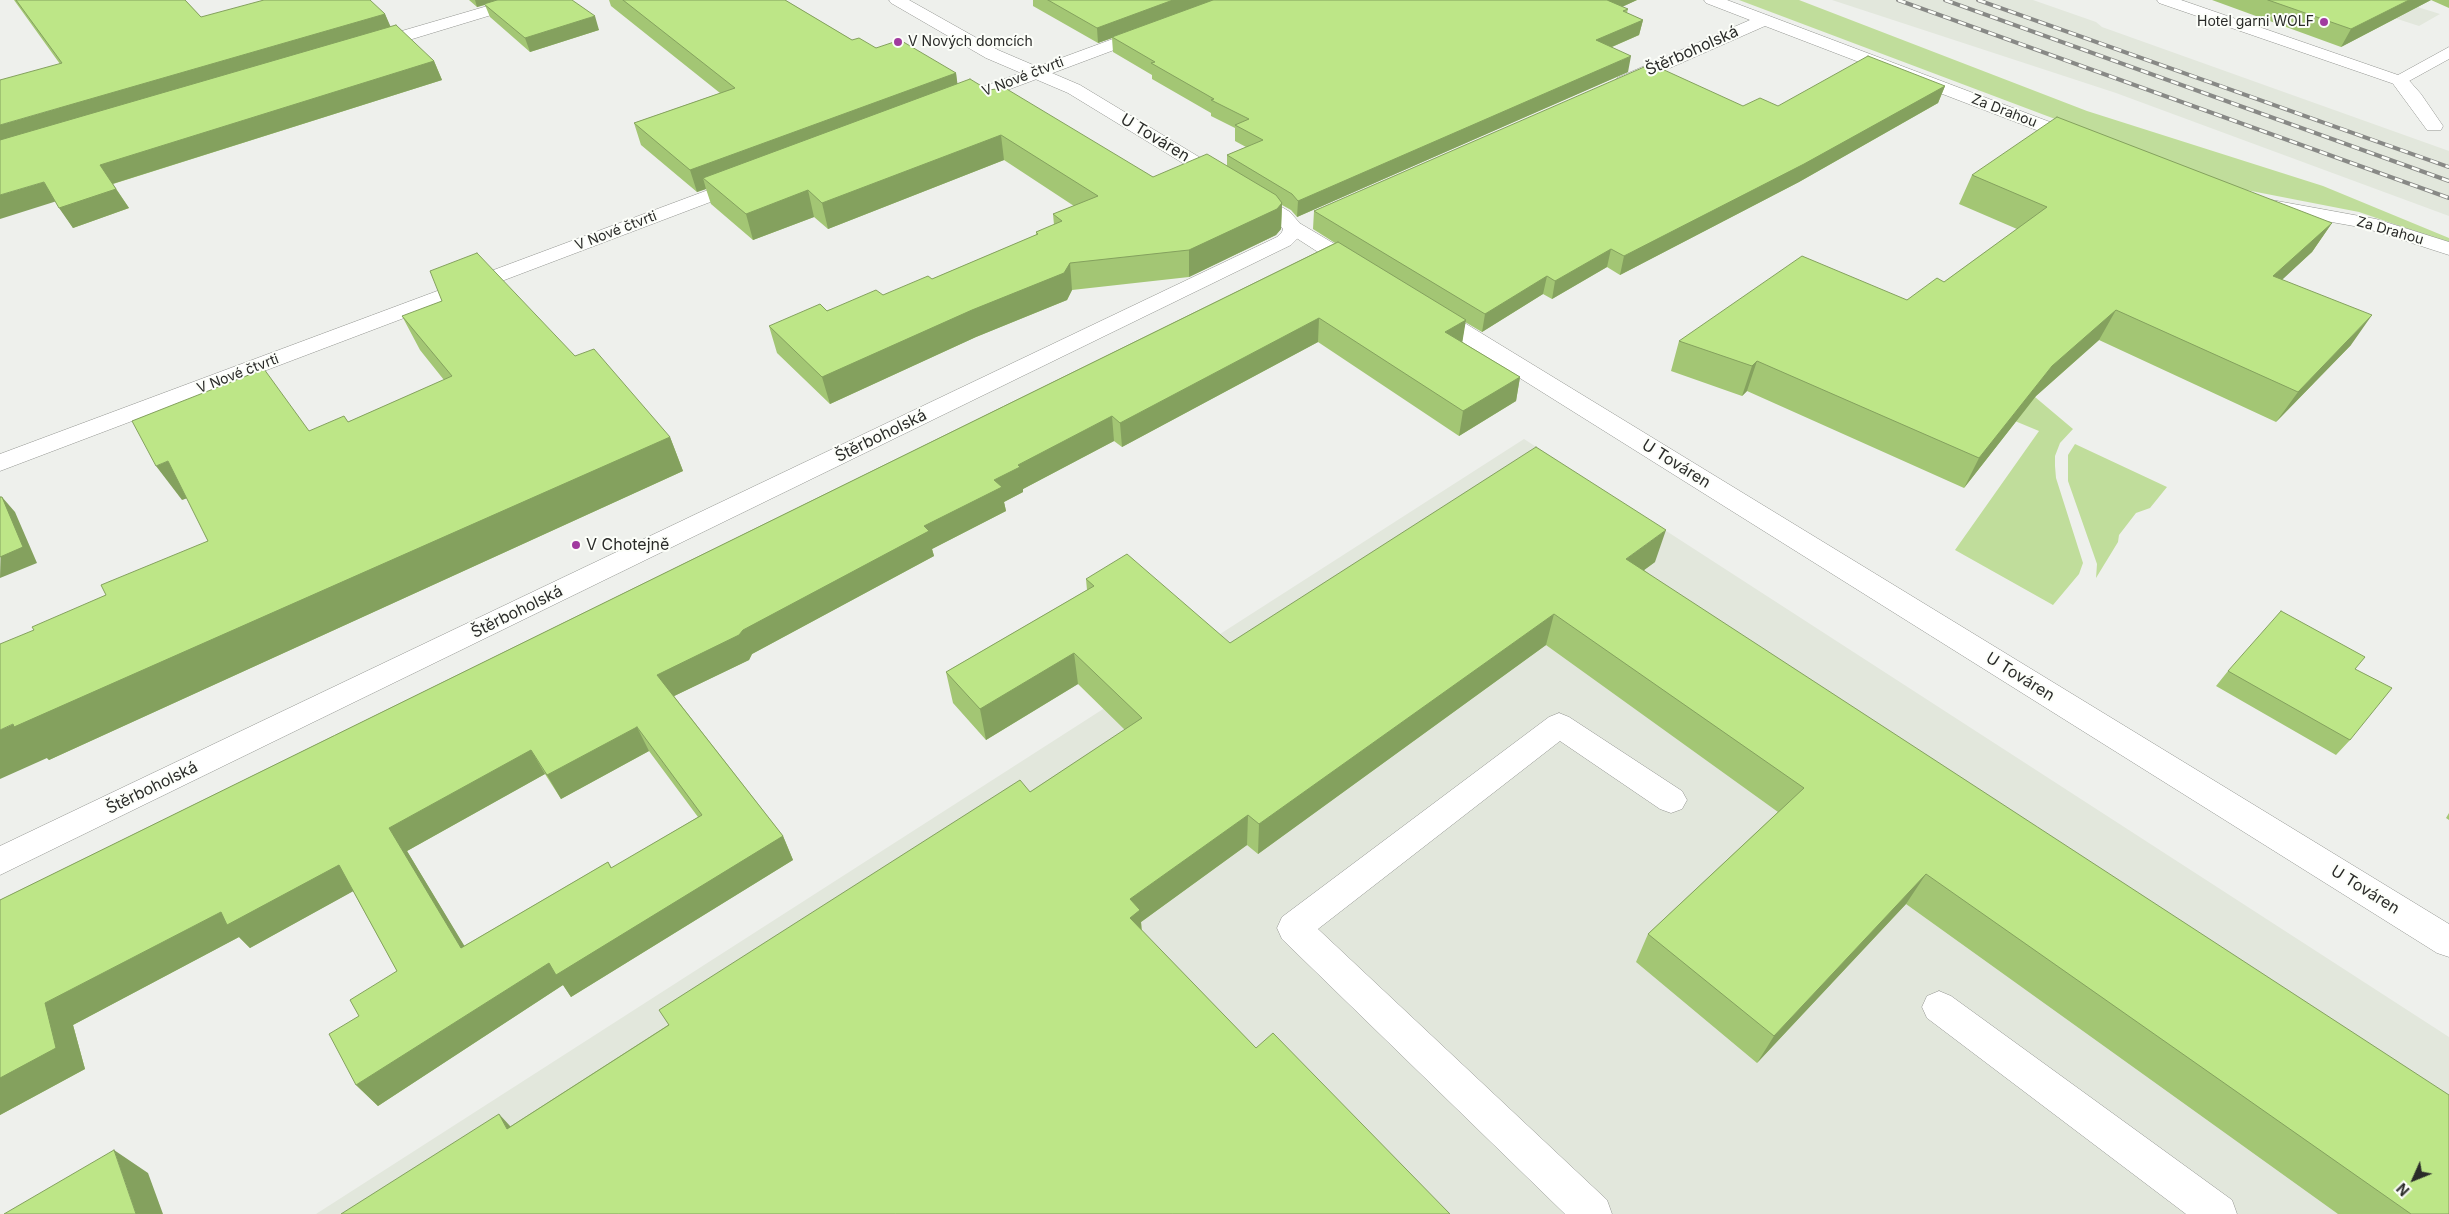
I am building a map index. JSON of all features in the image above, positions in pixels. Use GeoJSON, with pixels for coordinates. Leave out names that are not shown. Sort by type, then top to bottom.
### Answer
{"type":"FeatureCollection","features":[{"type":"Feature","properties":{"kind":"street"},"geometry":{"type":"LineString","coordinates":[[354,51],[525,0]]}},
{"type":"Feature","properties":{"kind":"street","name":"U Továren"},"geometry":{"type":"LineString","coordinates":[[897,0],[992,54],[1074,89],[1290,221],[1306,223],[1379,280]]}},
{"type":"Feature","properties":{"kind":"street","name":"Za Drahou"},"geometry":{"type":"LineString","coordinates":[[1712,0],[2098,147]]}},
{"type":"Feature","properties":{"kind":"street"},"geometry":{"type":"LineString","coordinates":[[2165,0],[2400,81],[2415,98],[2434,126]]}},
{"type":"Feature","properties":{"kind":"street","name":"Štěrboholská"},"geometry":{"type":"LineString","coordinates":[[1605,90],[1764,20]]}},
{"type":"Feature","properties":{"kind":"street","name":"V Nové čtvrti"},"geometry":{"type":"LineString","coordinates":[[938,110],[1160,27]]}},
{"type":"Feature","properties":{"kind":"street"},"geometry":{"type":"LineString","coordinates":[[2400,81],[2448,54]]}},
{"type":"Feature","properties":{"kind":"street","name":"V Nové čtvrti"},"geometry":{"type":"LineString","coordinates":[[0,464],[761,176]]}},
{"type":"Feature","properties":{"kind":"street","name":"Za Drahou"},"geometry":{"type":"LineString","coordinates":[[2246,200],[2369,223],[2449,249]]}},
{"type":"Feature","properties":{"kind":"street","name":"Štěrboholská"},"geometry":{"type":"LineString","coordinates":[[0,862],[1284,240],[1306,223]]}},
{"type":"Feature","properties":{"kind":"street","name":"U Továren"},"geometry":{"type":"LineString","coordinates":[[1412,300],[2449,942]]}},
{"type":"Feature","properties":{"kind":"street"},"geometry":{"type":"LineString","coordinates":[[1593,1214],[1294,928],[1558,725],[1671,800]]}},
{"type":"Feature","properties":{"kind":"street"},"geometry":{"type":"LineString","coordinates":[[1939,1008],[2218,1214]]}},
{"type":"Feature","properties":{"kind":"shaded area"},"geometry":{"type":"Polygon","coordinates":[[[1832,0],[2033,0],[2096,22],[2102,27],[2449,151],[2449,216],[2116,93],[1832,0]]]}},
{"type":"Feature","properties":{"kind":"shaded area"},"geometry":{"type":"Polygon","coordinates":[[[2339,0],[2395,0],[2440,14],[2419,26],[2339,0]]]}},
{"type":"Feature","properties":{"kind":"shaded area"},"geometry":{"type":"Polygon","coordinates":[[[1524,439],[2449,1037],[2449,1214],[316,1214],[1524,439]]]}},
{"type":"Feature","properties":{"kind":"green space"},"geometry":{"type":"Polygon","coordinates":[[[1739,0],[1799,0],[2087,111],[2323,186],[2449,238],[2449,243],[2359,212],[2241,189],[1739,0]]]}},
{"type":"Feature","properties":{"kind":"green space"},"geometry":{"type":"Polygon","coordinates":[[[1863,358],[2035,397],[2073,429],[2060,443],[2055,456],[2055,466],[2056,478],[2083,563],[2079,574],[2053,605],[1955,550],[2039,431],[1863,358]]]}},
{"type":"Feature","properties":{"kind":"green space"},"geometry":{"type":"Polygon","coordinates":[[[2075,444],[2167,487],[2150,508],[2136,513],[2119,535],[2118,542],[2096,578],[2097,564],[2068,481],[2068,455],[2075,444]]]}},
{"type":"Feature","properties":{"kind":"building"},"geometry":{"type":"Polygon","coordinates":[[[16,0],[185,0],[201,17],[264,0],[370,0],[385,14],[0,125],[0,80],[62,63],[16,0]]]}},
{"type":"Feature","properties":{"kind":"building"},"geometry":{"type":"Polygon","coordinates":[[[497,0],[572,0],[595,16],[525,38],[484,4],[497,0]]]}},
{"type":"Feature","properties":{"kind":"building"},"geometry":{"type":"Polygon","coordinates":[[[623,0],[785,0],[852,40],[859,38],[876,48],[900,40],[956,73],[690,170],[634,123],[735,88],[623,0]]]}},
{"type":"Feature","properties":{"kind":"building"},"geometry":{"type":"Polygon","coordinates":[[[1048,0],[1173,0],[1097,28],[1048,0]]]}},
{"type":"Feature","properties":{"kind":"building"},"geometry":{"type":"Polygon","coordinates":[[[1213,0],[1607,0],[1628,9],[1623,11],[1643,20],[1596,40],[1631,56],[1298,201],[1292,194],[1227,155],[1263,140],[1235,125],[1249,119],[1211,100],[1214,99],[1151,63],[1155,62],[1112,37],[1213,0]]]}},
{"type":"Feature","properties":{"kind":"building"},"geometry":{"type":"Polygon","coordinates":[[[2268,0],[2409,0],[2351,29],[2268,0]]]}},
{"type":"Feature","properties":{"kind":"building"},"geometry":{"type":"Polygon","coordinates":[[[396,25],[434,61],[100,165],[116,189],[59,208],[44,182],[0,195],[0,140],[396,25]]]}},
{"type":"Feature","properties":{"kind":"building"},"geometry":{"type":"Polygon","coordinates":[[[1868,56],[1945,86],[1804,164],[1624,256],[1611,249],[1555,281],[1547,276],[1485,314],[1314,211],[1651,64],[1743,106],[1760,98],[1778,106],[1868,56]]]}},
{"type":"Feature","properties":{"kind":"building"},"geometry":{"type":"Polygon","coordinates":[[[970,79],[988,90],[1005,88],[1153,177],[1207,154],[1276,195],[1282,203],[1277,209],[1189,250],[1070,263],[1064,273],[972,310],[822,377],[769,326],[820,304],[827,311],[876,290],[883,295],[928,276],[932,279],[1038,234],[1036,232],[1062,221],[1053,214],[1098,196],[1001,135],[822,203],[808,190],[746,214],[703,178],[970,79]]]}},
{"type":"Feature","properties":{"kind":"building"},"geometry":{"type":"Polygon","coordinates":[[[2057,117],[2332,223],[2273,276],[2372,315],[2298,392],[2116,310],[2052,366],[1979,458],[1757,361],[1752,366],[1679,341],[1802,256],[1907,300],[1937,278],[1944,282],[2047,207],[1972,175],[2057,117]]]}},
{"type":"Feature","properties":{"kind":"building"},"geometry":{"type":"Polygon","coordinates":[[[1338,242],[1466,320],[1445,332],[1520,377],[1463,411],[1319,318],[1120,423],[1112,416],[1018,465],[1020,467],[994,480],[1002,487],[924,526],[929,531],[743,630],[739,635],[657,675],[783,836],[556,975],[549,963],[356,1085],[329,1034],[359,1016],[350,1000],[397,971],[339,865],[227,925],[221,912],[45,1003],[56,1048],[0,1078],[0,900],[1338,242]],[[637,727],[547,775],[531,750],[389,828],[461,948],[608,862],[611,868],[702,815],[637,727]]]}},
{"type":"Feature","properties":{"kind":"building"},"geometry":{"type":"Polygon","coordinates":[[[477,253],[575,356],[594,349],[670,437],[14,727],[13,724],[0,730],[0,644],[34,630],[32,627],[106,595],[101,585],[208,541],[168,461],[156,466],[132,421],[264,369],[309,431],[344,416],[348,422],[452,376],[402,316],[442,301],[430,271],[477,253]]]}},
{"type":"Feature","properties":{"kind":"building"},"geometry":{"type":"Polygon","coordinates":[[[1536,447],[1666,530],[1626,559],[2449,1095],[2449,1214],[2411,1214],[1926,874],[1774,1036],[1648,934],[1804,788],[1554,614],[1259,824],[1248,815],[1130,899],[1140,910],[1130,918],[1256,1048],[1273,1033],[1450,1214],[341,1214],[499,1114],[507,1129],[669,1025],[659,1010],[1020,780],[1030,792],[1142,718],[1074,653],[980,709],[946,672],[1094,586],[1086,579],[1127,554],[1230,643],[1536,447]]]}},
{"type":"Feature","properties":{"kind":"building"},"geometry":{"type":"Polygon","coordinates":[[[0,497],[2,497],[23,547],[0,557],[0,497]]]}},
{"type":"Feature","properties":{"kind":"building"},"geometry":{"type":"Polygon","coordinates":[[[2281,611],[2365,657],[2355,669],[2392,688],[2350,740],[2228,671],[2281,611]]]}},
{"type":"Feature","properties":{"kind":"building"},"geometry":{"type":"Polygon","coordinates":[[[114,1150],[136,1214],[4,1214],[114,1150]]]}},
{"type":"Feature","properties":{"kind":"railway"},"geometry":{"type":"LineString","coordinates":[[1898,0],[2449,198]]}},
{"type":"Feature","properties":{"kind":"railway"},"geometry":{"type":"LineString","coordinates":[[1945,0],[2449,181]]}},
{"type":"Feature","properties":{"kind":"railway"},"geometry":{"type":"LineString","coordinates":[[1978,0],[2449,167]]}},
{"type":"Feature","properties":{"kind":"place","name":"Hotel garni WOLF"},"geometry":{"type":"Point","coordinates":[2324,22]}},
{"type":"Feature","properties":{"kind":"place","name":"V Nových domcích"},"geometry":{"type":"Point","coordinates":[898,42]}},
{"type":"Feature","properties":{"kind":"place","name":"V Chotejně"},"geometry":{"type":"Point","coordinates":[576,545]}}]}
